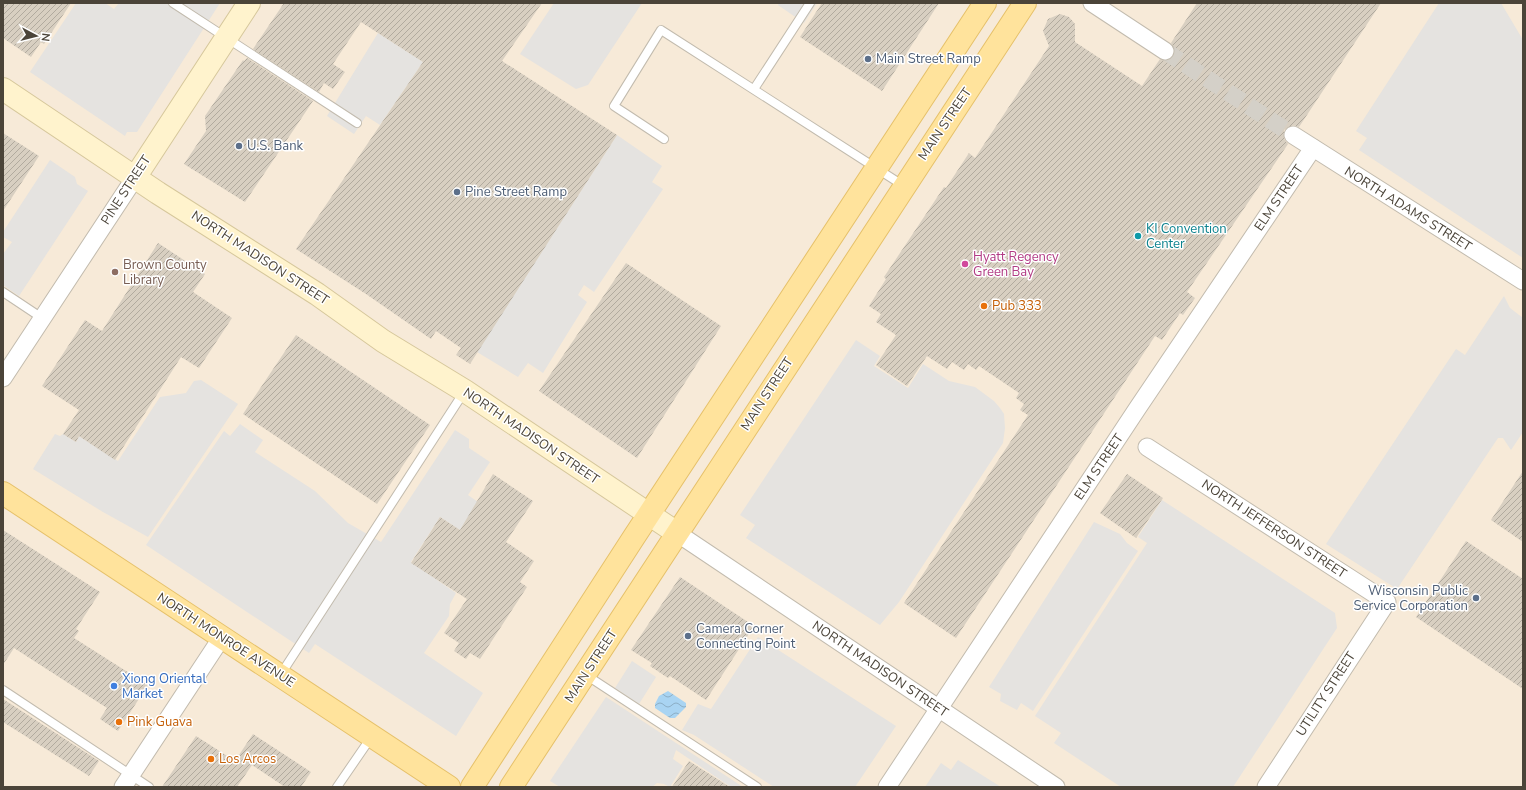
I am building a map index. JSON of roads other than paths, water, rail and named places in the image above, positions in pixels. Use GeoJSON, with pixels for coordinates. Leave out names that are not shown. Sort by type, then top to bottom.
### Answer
{"type":"FeatureCollection","features":[{"type":"Feature","properties":{"kind":"main road","name":"PINE STREET"},"geometry":{"type":"LineString","coordinates":[[136,176],[249,3]]}},
{"type":"Feature","properties":{"kind":"main road"},"geometry":{"type":"LineString","coordinates":[[472,787],[985,3]]}},
{"type":"Feature","properties":{"kind":"main road","name":"MAIN STREET"},"geometry":{"type":"LineString","coordinates":[[511,787],[586,675],[677,533],[1025,3]]}},
{"type":"Feature","properties":{"kind":"main road","name":"NORTH MADISON STREET"},"geometry":{"type":"LineString","coordinates":[[3,89],[136,176],[165,197],[317,294],[383,341],[465,391],[677,533]]}},
{"type":"Feature","properties":{"kind":"main road","name":"NORTH MONROE AVENUE"},"geometry":{"type":"LineString","coordinates":[[3,493],[449,787]]}},
{"type":"Feature","properties":{"kind":"main road"},"geometry":{"type":"LineString","coordinates":[[531,787],[535,764],[548,732]]}},
{"type":"Feature","properties":{"kind":"street"},"geometry":{"type":"LineString","coordinates":[[1092,3],[1165,51]]}},
{"type":"Feature","properties":{"kind":"street","name":"NORTH ADAMS STREET"},"geometry":{"type":"LineString","coordinates":[[1293,135],[1523,281]]}},
{"type":"Feature","properties":{"kind":"street","name":"ELM STREET"},"geometry":{"type":"LineString","coordinates":[[887,787],[1137,409],[1313,148]]}},
{"type":"Feature","properties":{"kind":"street","name":"PINE STREET"},"geometry":{"type":"LineString","coordinates":[[3,378],[136,176]]}},
{"type":"Feature","properties":{"kind":"street","name":"NORTH JEFFERSON STREET"},"geometry":{"type":"LineString","coordinates":[[1147,446],[1387,602]]}},
{"type":"Feature","properties":{"kind":"street","name":"NORTH MADISON STREET"},"geometry":{"type":"LineString","coordinates":[[677,533],[1056,787]]}},
{"type":"Feature","properties":{"kind":"street","name":"UTILITY STREET"},"geometry":{"type":"LineString","coordinates":[[1266,787],[1387,602]]}},
{"type":"Feature","properties":{"kind":"street"},"geometry":{"type":"LineString","coordinates":[[127,781],[222,637]]}},
{"type":"Feature","properties":{"kind":"lane"},"geometry":{"type":"LineString","coordinates":[[173,3],[357,123]]}},
{"type":"Feature","properties":{"kind":"lane"},"geometry":{"type":"LineString","coordinates":[[754,88],[810,3]]}},
{"type":"Feature","properties":{"kind":"lane"},"geometry":{"type":"LineString","coordinates":[[664,139],[614,106],[661,30],[754,88],[904,186]]}},
{"type":"Feature","properties":{"kind":"lane"},"geometry":{"type":"LineString","coordinates":[[3,292],[42,318]]}},
{"type":"Feature","properties":{"kind":"lane"},"geometry":{"type":"LineString","coordinates":[[280,676],[465,391]]}},
{"type":"Feature","properties":{"kind":"lane"},"geometry":{"type":"LineString","coordinates":[[586,675],[757,787]]}},
{"type":"Feature","properties":{"kind":"lane"},"geometry":{"type":"LineString","coordinates":[[3,690],[127,781],[149,787]]}},
{"type":"Feature","properties":{"kind":"lane"},"geometry":{"type":"LineString","coordinates":[[337,787],[372,736]]}},
{"type":"Feature","properties":{"kind":"water"},"geometry":{"type":"Polygon","coordinates":[[[668,691],[686,703],[686,707],[675,718],[670,718],[655,708],[655,704],[659,696],[668,691]]]}},
{"type":"Feature","properties":{"kind":"tunnel"},"geometry":{"type":"LineString","coordinates":[[1165,51],[1293,135]]}},
{"type":"Feature","properties":{"kind":"place","name":"Main Street Ramp"},"geometry":{"type":"Point","coordinates":[868,59]}},
{"type":"Feature","properties":{"kind":"place","name":"U.S. Bank"},"geometry":{"type":"Point","coordinates":[239,146]}},
{"type":"Feature","properties":{"kind":"place","name":"Pine Street Ramp"},"geometry":{"type":"Point","coordinates":[457,192]}},
{"type":"Feature","properties":{"kind":"place","name":"KI Convention Center"},"geometry":{"type":"Point","coordinates":[1138,236]}},
{"type":"Feature","properties":{"kind":"place","name":"Hyatt Regency Green Bay"},"geometry":{"type":"Point","coordinates":[965,264]}},
{"type":"Feature","properties":{"kind":"place","name":"Brown County Library"},"geometry":{"type":"Point","coordinates":[115,272]}},
{"type":"Feature","properties":{"kind":"place","name":"Pub 333"},"geometry":{"type":"Point","coordinates":[984,306]}},
{"type":"Feature","properties":{"kind":"place","name":"Wisconsin Public Service Corporation"},"geometry":{"type":"Point","coordinates":[1476,598]}},
{"type":"Feature","properties":{"kind":"place","name":"Camera Corner Connecting Point"},"geometry":{"type":"Point","coordinates":[688,636]}},
{"type":"Feature","properties":{"kind":"place","name":"Xiong Oriental Market"},"geometry":{"type":"Point","coordinates":[114,686]}},
{"type":"Feature","properties":{"kind":"place","name":"Pink Guava"},"geometry":{"type":"Point","coordinates":[119,722]}},
{"type":"Feature","properties":{"kind":"place","name":"Los Arcos"},"geometry":{"type":"Point","coordinates":[211,759]}}]}
